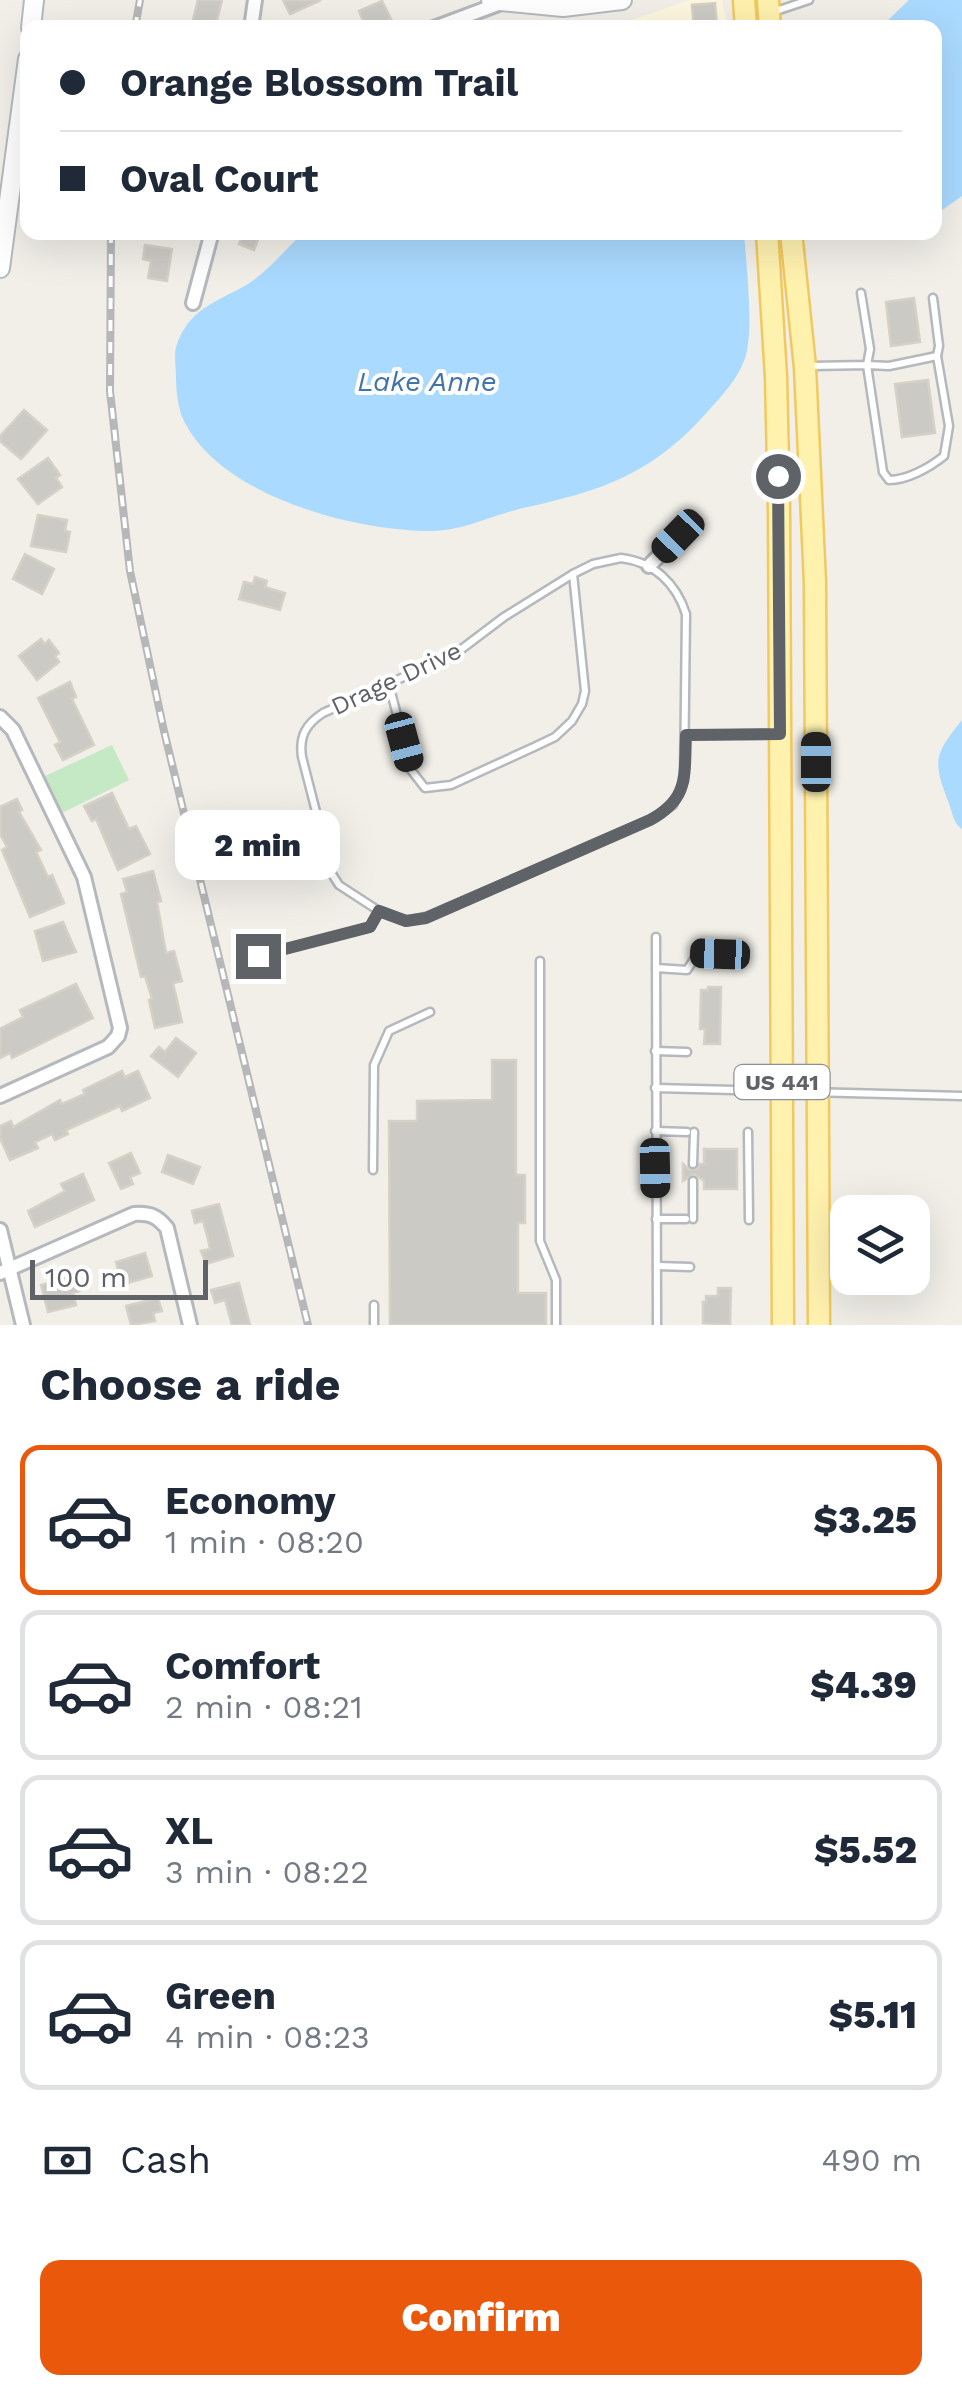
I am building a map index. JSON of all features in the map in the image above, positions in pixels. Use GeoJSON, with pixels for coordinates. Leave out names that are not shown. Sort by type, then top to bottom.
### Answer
{"type":"FeatureCollection","features":[{"type":"Feature","properties":{"kind":"main road"},"geometry":{"type":"LineString","coordinates":[[496,1],[563,7],[622,0]]}},
{"type":"Feature","properties":{"kind":"main road"},"geometry":{"type":"LineString","coordinates":[[0,268],[20,119]]}},
{"type":"Feature","properties":{"kind":"main road","name":"US 441"},"geometry":{"type":"LineString","coordinates":[[767,240],[780,509],[783,1325]]}},
{"type":"Feature","properties":{"kind":"main road","name":"US 441"},"geometry":{"type":"LineString","coordinates":[[792,240],[812,507],[819,1325]]}},
{"type":"Feature","properties":{"kind":"street"},"geometry":{"type":"LineString","coordinates":[[452,20],[496,1]]}},
{"type":"Feature","properties":{"kind":"street"},"geometry":{"type":"LineString","coordinates":[[193,303],[210,240]]}},
{"type":"Feature","properties":{"kind":"street"},"geometry":{"type":"LineString","coordinates":[[649,566],[678,536]]}},
{"type":"Feature","properties":{"kind":"street"},"geometry":{"type":"LineString","coordinates":[[0,717],[13,730],[84,877],[120,1028],[108,1047],[0,1096]]}},
{"type":"Feature","properties":{"kind":"street"},"geometry":{"type":"LineString","coordinates":[[5,1271],[134,1214],[148,1214],[159,1218],[167,1228],[190,1325]]}},
{"type":"Feature","properties":{"kind":"street"},"geometry":{"type":"LineString","coordinates":[[0,1230],[5,1271],[23,1325]]}},
{"type":"Feature","properties":{"kind":"lane"},"geometry":{"type":"LineString","coordinates":[[769,13],[809,0]]}},
{"type":"Feature","properties":{"kind":"lane"},"geometry":{"type":"LineString","coordinates":[[861,294],[883,472],[889,480],[898,480],[937,462],[946,452],[948,426],[933,298]]}},
{"type":"Feature","properties":{"kind":"lane"},"geometry":{"type":"LineString","coordinates":[[804,367],[889,366],[937,356]]}},
{"type":"Feature","properties":{"kind":"lane"},"geometry":{"type":"LineString","coordinates":[[780,509],[812,507]]}},
{"type":"Feature","properties":{"kind":"lane","name":"Drage Drive"},"geometry":{"type":"LineString","coordinates":[[608,560],[632,560],[649,566],[672,586],[686,614],[682,790],[668,811],[426,918],[406,921],[350,895],[334,879],[300,743],[306,728],[323,712],[461,650],[504,617],[573,574],[608,560]]}},
{"type":"Feature","properties":{"kind":"lane"},"geometry":{"type":"LineString","coordinates":[[389,684],[411,770],[425,788],[452,785],[555,737],[578,712],[585,691],[573,574]]}},
{"type":"Feature","properties":{"kind":"lane"},"geometry":{"type":"LineString","coordinates":[[686,735],[780,734]]}},
{"type":"Feature","properties":{"kind":"lane"},"geometry":{"type":"LineString","coordinates":[[258,956],[370,927],[379,911]]}},
{"type":"Feature","properties":{"kind":"lane"},"geometry":{"type":"LineString","coordinates":[[656,937],[657,1325]]}},
{"type":"Feature","properties":{"kind":"lane"},"geometry":{"type":"LineString","coordinates":[[656,968],[687,970],[698,953],[743,954]]}},
{"type":"Feature","properties":{"kind":"lane"},"geometry":{"type":"LineString","coordinates":[[540,961],[540,1241],[556,1280],[556,1325]]}},
{"type":"Feature","properties":{"kind":"lane"},"geometry":{"type":"LineString","coordinates":[[374,1170],[374,1065],[390,1031],[430,1012]]}},
{"type":"Feature","properties":{"kind":"lane"},"geometry":{"type":"LineString","coordinates":[[655,1051],[686,1052]]}},
{"type":"Feature","properties":{"kind":"lane"},"geometry":{"type":"LineString","coordinates":[[654,1088],[962,1096]]}},
{"type":"Feature","properties":{"kind":"lane"},"geometry":{"type":"LineString","coordinates":[[655,1130],[690,1132],[694,1164]]}},
{"type":"Feature","properties":{"kind":"lane"},"geometry":{"type":"LineString","coordinates":[[748,1132],[748,1220]]}},
{"type":"Feature","properties":{"kind":"lane"},"geometry":{"type":"LineString","coordinates":[[656,1219],[690,1219],[694,1181]]}},
{"type":"Feature","properties":{"kind":"lane"},"geometry":{"type":"LineString","coordinates":[[656,1266],[690,1266]]}},
{"type":"Feature","properties":{"kind":"lane"},"geometry":{"type":"LineString","coordinates":[[374,1306],[374,1325]]}},
{"type":"Feature","properties":{"kind":"shaded area"},"geometry":{"type":"Polygon","coordinates":[[[690,0],[722,0],[726,20],[632,20],[690,0]]]}},
{"type":"Feature","properties":{"kind":"green space"},"geometry":{"type":"Polygon","coordinates":[[[112,745],[129,780],[62,813],[45,776],[112,745]]]}},
{"type":"Feature","properties":{"kind":"water"},"geometry":{"type":"Polygon","coordinates":[[[909,0],[962,0],[962,196],[942,210],[942,20],[888,20],[909,0]]]}},
{"type":"Feature","properties":{"kind":"water","name":"Lake Anne"},"geometry":{"type":"Polygon","coordinates":[[[296,240],[745,240],[747,349],[724,393],[688,432],[623,478],[575,495],[442,530],[365,524],[328,516],[258,489],[227,470],[202,447],[184,421],[176,388],[175,358],[182,334],[206,307],[248,284],[296,240]]]}},
{"type":"Feature","properties":{"kind":"water"},"geometry":{"type":"Polygon","coordinates":[[[962,720],[962,829],[953,816],[938,766],[941,750],[962,720]]]}},
{"type":"Feature","properties":{"kind":"building"},"geometry":{"type":"Polygon","coordinates":[[[198,0],[222,0],[217,20],[193,20],[198,0]]]}},
{"type":"Feature","properties":{"kind":"building"},"geometry":{"type":"Polygon","coordinates":[[[283,0],[321,0],[290,14],[283,0]]]}},
{"type":"Feature","properties":{"kind":"building"},"geometry":{"type":"Polygon","coordinates":[[[382,1],[391,19],[363,20],[359,11],[382,1]]]}},
{"type":"Feature","properties":{"kind":"building"},"geometry":{"type":"Polygon","coordinates":[[[715,3],[716,20],[693,20],[692,5],[715,3]]]}},
{"type":"Feature","properties":{"kind":"building"},"geometry":{"type":"Polygon","coordinates":[[[241,240],[258,240],[254,250],[239,244],[241,240]]]}},
{"type":"Feature","properties":{"kind":"building"},"geometry":{"type":"Polygon","coordinates":[[[145,245],[172,249],[167,281],[148,278],[151,261],[143,259],[145,245]]]}},
{"type":"Feature","properties":{"kind":"building"},"geometry":{"type":"Polygon","coordinates":[[[914,298],[920,342],[891,346],[886,302],[914,298]]]}},
{"type":"Feature","properties":{"kind":"building"},"geometry":{"type":"Polygon","coordinates":[[[928,380],[935,433],[902,437],[895,384],[928,380]]]}},
{"type":"Feature","properties":{"kind":"building"},"geometry":{"type":"Polygon","coordinates":[[[24,410],[47,430],[21,459],[0,441],[0,436],[24,410]]]}},
{"type":"Feature","properties":{"kind":"building"},"geometry":{"type":"Polygon","coordinates":[[[48,458],[60,475],[56,478],[62,487],[38,504],[18,479],[48,458]]]}},
{"type":"Feature","properties":{"kind":"building"},"geometry":{"type":"Polygon","coordinates":[[[38,515],[67,520],[65,531],[70,532],[66,552],[31,546],[38,515]]]}},
{"type":"Feature","properties":{"kind":"building"},"geometry":{"type":"Polygon","coordinates":[[[25,554],[54,569],[42,594],[13,579],[25,554]]]}},
{"type":"Feature","properties":{"kind":"building"},"geometry":{"type":"Polygon","coordinates":[[[255,577],[267,581],[265,587],[285,593],[280,610],[239,599],[244,582],[253,584],[255,577]]]}},
{"type":"Feature","properties":{"kind":"building"},"geometry":{"type":"Polygon","coordinates":[[[41,639],[45,644],[49,640],[59,653],[55,656],[59,662],[37,680],[19,656],[41,639]]]}},
{"type":"Feature","properties":{"kind":"building"},"geometry":{"type":"Polygon","coordinates":[[[70,682],[76,697],[72,699],[94,745],[63,760],[55,745],[60,742],[38,698],[70,682]]]}},
{"type":"Feature","properties":{"kind":"building"},"geometry":{"type":"Polygon","coordinates":[[[112,793],[129,829],[136,826],[150,854],[118,870],[96,819],[92,821],[84,806],[112,793]]]}},
{"type":"Feature","properties":{"kind":"building"},"geometry":{"type":"Polygon","coordinates":[[[17,799],[22,810],[19,812],[41,850],[36,852],[64,903],[30,917],[2,850],[7,847],[0,834],[0,807],[17,799]]]}},
{"type":"Feature","properties":{"kind":"building"},"geometry":{"type":"Polygon","coordinates":[[[153,871],[161,901],[157,902],[166,953],[174,951],[182,981],[173,983],[182,1022],[155,1028],[149,1000],[152,999],[145,976],[141,977],[121,894],[127,892],[123,879],[153,871]]]}},
{"type":"Feature","properties":{"kind":"building"},"geometry":{"type":"Polygon","coordinates":[[[63,922],[76,952],[43,961],[35,931],[63,922]]]}},
{"type":"Feature","properties":{"kind":"building"},"geometry":{"type":"Polygon","coordinates":[[[76,984],[93,1018],[12,1058],[10,1053],[0,1058],[0,1029],[23,1017],[20,1010],[76,984]]]}},
{"type":"Feature","properties":{"kind":"building"},"geometry":{"type":"Polygon","coordinates":[[[721,987],[720,1044],[704,1044],[705,1029],[700,1029],[701,990],[721,987]]]}},
{"type":"Feature","properties":{"kind":"building"},"geometry":{"type":"Polygon","coordinates":[[[176,1038],[196,1053],[178,1077],[151,1056],[159,1047],[165,1052],[176,1038]]]}},
{"type":"Feature","properties":{"kind":"building"},"geometry":{"type":"Polygon","coordinates":[[[492,1060],[516,1060],[516,1175],[525,1175],[525,1223],[518,1223],[518,1293],[546,1293],[546,1325],[390,1325],[389,1121],[417,1121],[417,1101],[492,1100],[492,1060]]]}},
{"type":"Feature","properties":{"kind":"building"},"geometry":{"type":"Polygon","coordinates":[[[122,1071],[125,1077],[138,1071],[150,1098],[122,1111],[120,1106],[66,1130],[68,1134],[55,1140],[52,1134],[35,1142],[38,1148],[10,1160],[0,1138],[0,1126],[11,1121],[13,1127],[60,1100],[62,1104],[85,1094],[83,1090],[122,1071]]]}},
{"type":"Feature","properties":{"kind":"building"},"geometry":{"type":"Polygon","coordinates":[[[704,1149],[737,1149],[737,1189],[704,1189],[704,1181],[694,1174],[683,1181],[683,1164],[690,1170],[704,1164],[704,1149]]]}},
{"type":"Feature","properties":{"kind":"building"},"geometry":{"type":"Polygon","coordinates":[[[131,1153],[140,1173],[130,1177],[133,1184],[121,1189],[109,1163],[131,1153]]]}},
{"type":"Feature","properties":{"kind":"building"},"geometry":{"type":"Polygon","coordinates":[[[168,1155],[200,1167],[193,1184],[162,1172],[168,1155]]]}},
{"type":"Feature","properties":{"kind":"building"},"geometry":{"type":"Polygon","coordinates":[[[83,1174],[94,1200],[35,1227],[28,1211],[65,1191],[61,1184],[83,1174]]]}},
{"type":"Feature","properties":{"kind":"building"},"geometry":{"type":"Polygon","coordinates":[[[219,1204],[233,1256],[206,1264],[201,1251],[210,1249],[208,1239],[203,1221],[195,1223],[192,1211],[219,1204]]]}},
{"type":"Feature","properties":{"kind":"building"},"geometry":{"type":"Polygon","coordinates":[[[145,1253],[152,1276],[122,1285],[116,1262],[145,1253]]]}},
{"type":"Feature","properties":{"kind":"building"},"geometry":{"type":"Polygon","coordinates":[[[76,1275],[80,1291],[73,1293],[76,1305],[48,1312],[41,1285],[76,1275]]]}},
{"type":"Feature","properties":{"kind":"building"},"geometry":{"type":"Polygon","coordinates":[[[239,1283],[250,1325],[232,1325],[225,1300],[215,1303],[211,1290],[239,1283]]]}},
{"type":"Feature","properties":{"kind":"building"},"geometry":{"type":"Polygon","coordinates":[[[718,1288],[731,1288],[730,1325],[703,1323],[703,1302],[706,1296],[718,1296],[718,1288]]]}},
{"type":"Feature","properties":{"kind":"building"},"geometry":{"type":"Polygon","coordinates":[[[158,1298],[162,1311],[153,1313],[155,1321],[131,1325],[126,1306],[158,1298]]]}},
{"type":"Feature","properties":{"kind":"railway"},"geometry":{"type":"LineString","coordinates":[[136,20],[140,0]]}},
{"type":"Feature","properties":{"kind":"railway"},"geometry":{"type":"LineString","coordinates":[[111,240],[110,391],[130,571],[164,731],[308,1325]]}},
{"type":"Feature","properties":{"kind":"route"},"geometry":{"type":"LineString","coordinates":[[258,956],[370,927],[379,911],[406,921],[426,918],[668,811],[682,790],[686,735],[780,734],[778,476]]}}]}
